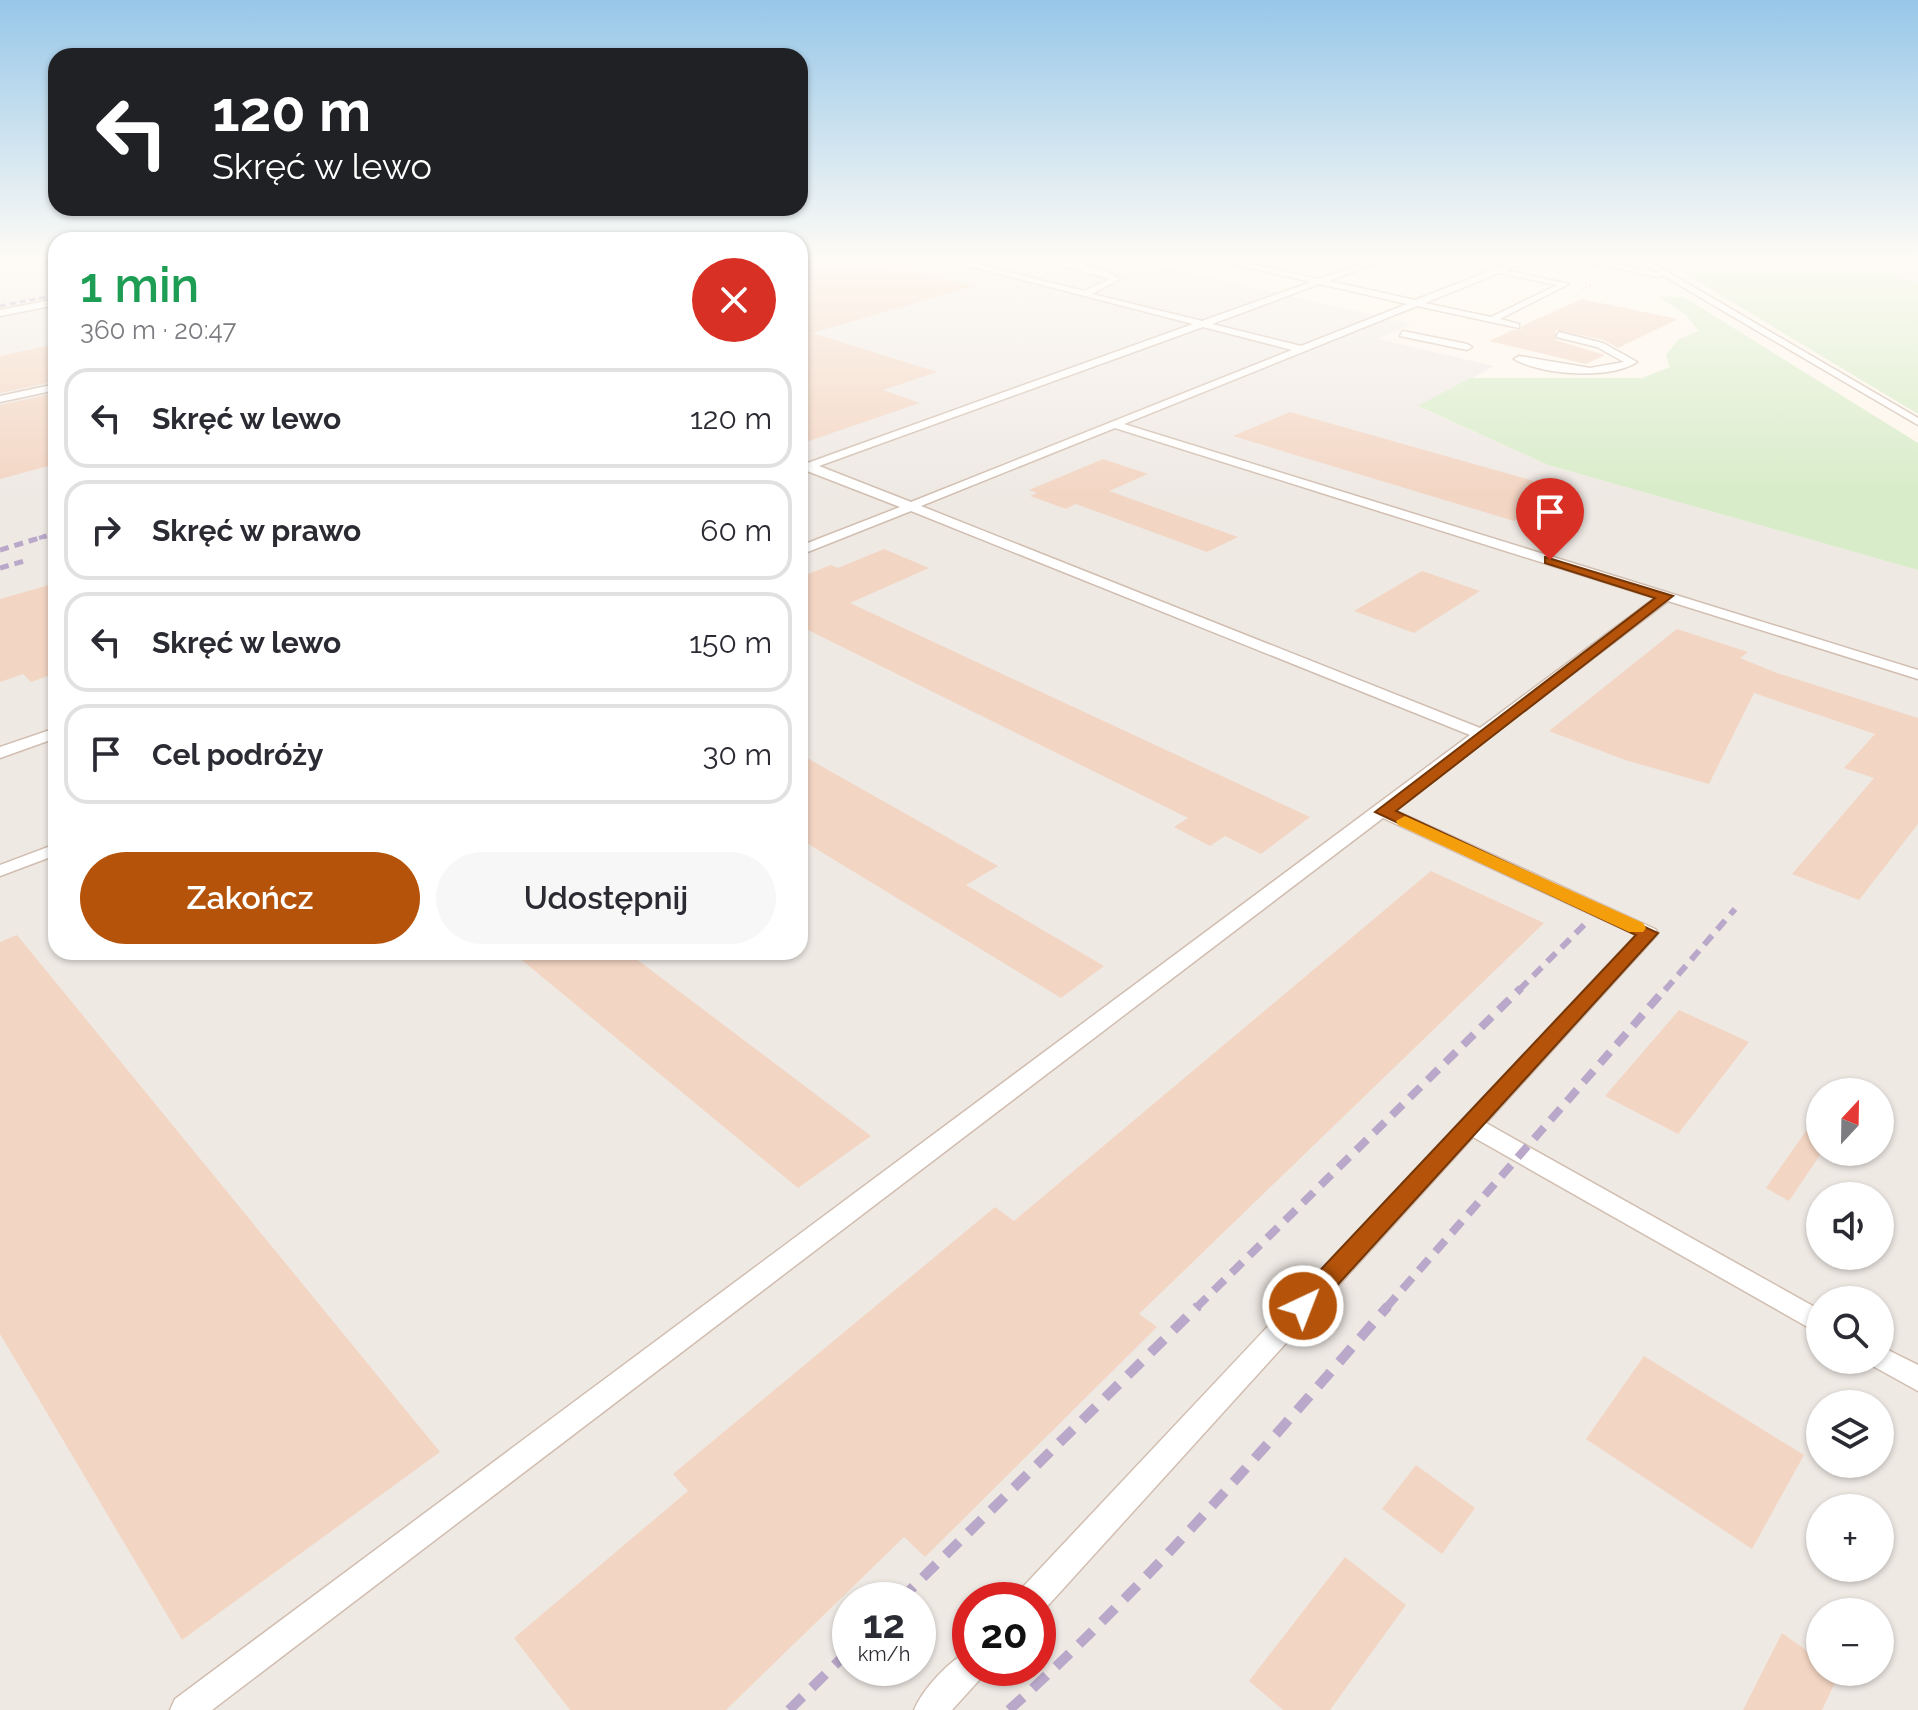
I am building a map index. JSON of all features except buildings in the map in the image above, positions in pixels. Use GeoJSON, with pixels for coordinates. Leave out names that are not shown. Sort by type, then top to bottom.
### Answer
{"type":"FeatureCollection","features":[{"type":"Feature","properties":{"kind":"lane"},"geometry":{"type":"LineString","coordinates":[[808,467],[1179,335]]}},
{"type":"Feature","properties":{"kind":"lane"},"geometry":{"type":"LineString","coordinates":[[1245,335],[1304,350]]}},
{"type":"Feature","properties":{"kind":"lane"},"geometry":{"type":"LineString","coordinates":[[808,548],[1342,335]]}},
{"type":"Feature","properties":{"kind":"lane"},"geometry":{"type":"LineString","coordinates":[[1407,335],[1467,347]]}},
{"type":"Feature","properties":{"kind":"lane"},"geometry":{"type":"LineString","coordinates":[[1519,359],[1577,371],[1613,371],[1632,362],[1600,345],[1559,335]]}},
{"type":"Feature","properties":{"kind":"lane"},"geometry":{"type":"LineString","coordinates":[[1771,335],[1918,422]]}},
{"type":"Feature","properties":{"kind":"lane"},"geometry":{"type":"LineString","coordinates":[[0,399],[48,389]]}},
{"type":"Feature","properties":{"kind":"lane"},"geometry":{"type":"LineString","coordinates":[[1115,425],[1918,675]]}},
{"type":"Feature","properties":{"kind":"lane"},"geometry":{"type":"LineString","coordinates":[[808,469],[913,506],[1484,735]]}},
{"type":"Feature","properties":{"kind":"lane"},"geometry":{"type":"LineString","coordinates":[[186,1710],[1384,812],[1666,596]]}},
{"type":"Feature","properties":{"kind":"lane"},"geometry":{"type":"LineString","coordinates":[[0,753],[48,736]]}},
{"type":"Feature","properties":{"kind":"lane"},"geometry":{"type":"LineString","coordinates":[[1049,1582],[1648,933],[1384,812]]}},
{"type":"Feature","properties":{"kind":"lane"},"geometry":{"type":"LineString","coordinates":[[0,871],[48,852]]}},
{"type":"Feature","properties":{"kind":"lane"},"geometry":{"type":"LineString","coordinates":[[1470,1125],[1806,1315]]}},
{"type":"Feature","properties":{"kind":"lane"},"geometry":{"type":"LineString","coordinates":[[1894,1365],[1918,1379]]}},
{"type":"Feature","properties":{"kind":"lane"},"geometry":{"type":"LineString","coordinates":[[930,1710],[952,1686]]}},
{"type":"Feature","properties":{"kind":"shaded area"},"geometry":{"type":"Polygon","coordinates":[[[0,335],[48,335],[48,960],[808,960],[808,335],[1387,335],[1378,339],[1494,366],[1419,407],[1548,465],[1918,570],[1918,1710],[0,1710],[0,335]]]}},
{"type":"Feature","properties":{"kind":"green space"},"geometry":{"type":"Polygon","coordinates":[[[1690,335],[1745,335],[1918,443],[1918,570],[1548,465],[1418,406],[1470,378],[1642,378],[1670,367],[1666,355],[1678,340],[1690,335]]]}},
{"type":"Feature","properties":{"kind":"green space"},"geometry":{"type":"Polygon","coordinates":[[[1786,335],[1918,335],[1918,414],[1786,335]]]}},
{"type":"Feature","properties":{"kind":"railway"},"geometry":{"type":"LineString","coordinates":[[39,538],[48,535]]}},
{"type":"Feature","properties":{"kind":"railway"},"geometry":{"type":"LineString","coordinates":[[0,550],[46,536]]}},
{"type":"Feature","properties":{"kind":"railway"},"geometry":{"type":"LineString","coordinates":[[0,568],[24,561]]}},
{"type":"Feature","properties":{"kind":"railway"},"geometry":{"type":"LineString","coordinates":[[1665,990],[1735,909]]}},
{"type":"Feature","properties":{"kind":"railway"},"geometry":{"type":"LineString","coordinates":[[1521,988],[1585,924]]}},
{"type":"Feature","properties":{"kind":"railway"},"geometry":{"type":"LineString","coordinates":[[1196,1308],[1521,988]]}},
{"type":"Feature","properties":{"kind":"railway"},"geometry":{"type":"LineString","coordinates":[[1386,1308],[1666,988]]}},
{"type":"Feature","properties":{"kind":"railway"},"geometry":{"type":"LineString","coordinates":[[918,1582],[1198,1306]]}},
{"type":"Feature","properties":{"kind":"railway"},"geometry":{"type":"LineString","coordinates":[[1009,1710],[1157,1565],[1388,1306]]}},
{"type":"Feature","properties":{"kind":"railway"},"geometry":{"type":"LineString","coordinates":[[789,1710],[832,1668]]}},
{"type":"Feature","properties":{"kind":"slow traffic"},"geometry":{"type":"LineString","coordinates":[[1405,821],[1636,928]]}},
{"type":"Feature","properties":{"kind":"route"},"geometry":{"type":"LineString","coordinates":[[1303,1306],[1648,933],[1384,812],[1666,596],[1550,560]]}}]}
